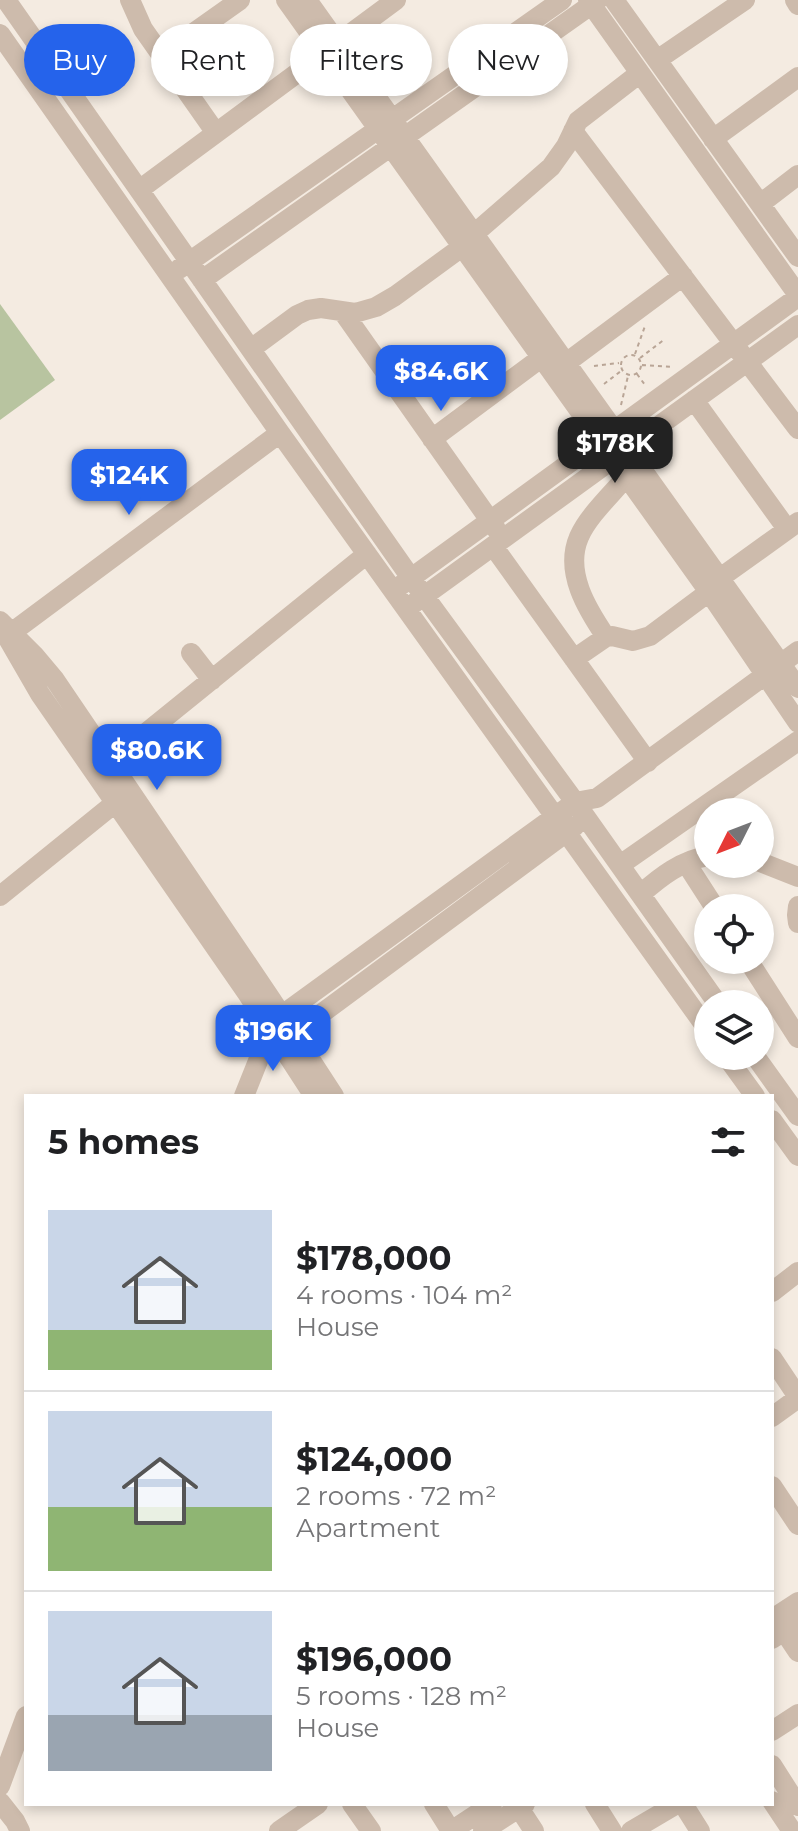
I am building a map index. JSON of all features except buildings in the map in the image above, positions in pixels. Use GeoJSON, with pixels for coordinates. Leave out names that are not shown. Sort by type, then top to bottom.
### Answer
{"type":"FeatureCollection","features":[{"type":"Feature","properties":{"kind":"street"},"geometry":{"type":"LineString","coordinates":[[6,0],[411,578],[708,990]]}},
{"type":"Feature","properties":{"kind":"street"},"geometry":{"type":"LineString","coordinates":[[130,0],[151,41]]}},
{"type":"Feature","properties":{"kind":"street"},"geometry":{"type":"LineString","coordinates":[[206,24],[240,0]]}},
{"type":"Feature","properties":{"kind":"street"},"geometry":{"type":"LineString","coordinates":[[286,0],[308,24]]}},
{"type":"Feature","properties":{"kind":"street"},"geometry":{"type":"LineString","coordinates":[[307,0],[319,24]]}},
{"type":"Feature","properties":{"kind":"street"},"geometry":{"type":"LineString","coordinates":[[364,24],[396,0]]}},
{"type":"Feature","properties":{"kind":"street"},"geometry":{"type":"LineString","coordinates":[[170,276],[562,0]]}},
{"type":"Feature","properties":{"kind":"street"},"geometry":{"type":"LineString","coordinates":[[614,0],[760,204],[795,247]]}},
{"type":"Feature","properties":{"kind":"street"},"geometry":{"type":"LineString","coordinates":[[657,60],[745,0]]}},
{"type":"Feature","properties":{"kind":"street"},"geometry":{"type":"LineString","coordinates":[[202,280],[593,2],[798,296],[394,591]]}},
{"type":"Feature","properties":{"kind":"street"},"geometry":{"type":"LineString","coordinates":[[0,34],[280,433],[694,1010]]}},
{"type":"Feature","properties":{"kind":"street"},"geometry":{"type":"LineString","coordinates":[[251,349],[308,310],[321,308],[355,313],[376,307],[395,296],[468,240],[551,167],[560,157],[578,121],[640,73]]}},
{"type":"Feature","properties":{"kind":"street"},"geometry":{"type":"LineString","coordinates":[[713,139],[798,77]]}},
{"type":"Feature","properties":{"kind":"street"},"geometry":{"type":"LineString","coordinates":[[139,190],[290,78]]}},
{"type":"Feature","properties":{"kind":"street"},"geometry":{"type":"LineString","coordinates":[[190,96],[216,133]]}},
{"type":"Feature","properties":{"kind":"street"},"geometry":{"type":"LineString","coordinates":[[365,96],[468,240],[568,366],[589,396],[607,436]]}},
{"type":"Feature","properties":{"kind":"street"},"geometry":{"type":"LineString","coordinates":[[573,131],[798,429]]}},
{"type":"Feature","properties":{"kind":"street"},"geometry":{"type":"LineString","coordinates":[[760,204],[798,175]]}},
{"type":"Feature","properties":{"kind":"street"},"geometry":{"type":"LineString","coordinates":[[468,240],[541,358],[607,436],[773,670],[798,723]]}},
{"type":"Feature","properties":{"kind":"street"},"geometry":{"type":"LineString","coordinates":[[568,366],[683,276]]}},
{"type":"Feature","properties":{"kind":"street"},"geometry":{"type":"LineString","coordinates":[[343,312],[490,520],[498,542],[574,659],[648,762]]}},
{"type":"Feature","properties":{"kind":"street"},"geometry":{"type":"LineString","coordinates":[[406,608],[798,325]]}},
{"type":"Feature","properties":{"kind":"street"},"geometry":{"type":"LineString","coordinates":[[432,439],[541,358]]}},
{"type":"Feature","properties":{"kind":"street"},"geometry":{"type":"LineString","coordinates":[[574,659],[606,637],[633,641],[650,636],[793,526],[694,400]]}},
{"type":"Feature","properties":{"kind":"street"},"geometry":{"type":"LineString","coordinates":[[4,628],[280,433]]}},
{"type":"Feature","properties":{"kind":"street"},"geometry":{"type":"LineString","coordinates":[[620,454],[626,477],[714,585]]}},
{"type":"Feature","properties":{"kind":"street"},"geometry":{"type":"LineString","coordinates":[[606,637],[594,620],[577,581],[575,549],[588,523],[626,477]]}},
{"type":"Feature","properties":{"kind":"street"},"geometry":{"type":"LineString","coordinates":[[110,762],[367,554]]}},
{"type":"Feature","properties":{"kind":"street"},"geometry":{"type":"LineString","coordinates":[[4,628],[34,655],[55,680],[110,762],[313,1094]]}},
{"type":"Feature","properties":{"kind":"street"},"geometry":{"type":"LineString","coordinates":[[4,628],[22,666],[115,803],[278,1033],[332,1094]]}},
{"type":"Feature","properties":{"kind":"street"},"geometry":{"type":"LineString","coordinates":[[245,1094],[252,1071],[278,1033],[798,651]]}},
{"type":"Feature","properties":{"kind":"street"},"geometry":{"type":"LineString","coordinates":[[191,653],[212,680]]}},
{"type":"Feature","properties":{"kind":"street"},"geometry":{"type":"LineString","coordinates":[[773,670],[798,688]]}},
{"type":"Feature","properties":{"kind":"street"},"geometry":{"type":"LineString","coordinates":[[620,865],[798,741]]}},
{"type":"Feature","properties":{"kind":"street"},"geometry":{"type":"LineString","coordinates":[[0,896],[115,803]]}},
{"type":"Feature","properties":{"kind":"street"},"geometry":{"type":"LineString","coordinates":[[641,894],[661,876],[694,860]]}},
{"type":"Feature","properties":{"kind":"street"},"geometry":{"type":"LineString","coordinates":[[686,863],[706,894]]}},
{"type":"Feature","properties":{"kind":"street"},"geometry":{"type":"LineString","coordinates":[[774,868],[798,877]]}},
{"type":"Feature","properties":{"kind":"street"},"geometry":{"type":"LineString","coordinates":[[798,906],[798,923]]}},
{"type":"Feature","properties":{"kind":"street"},"geometry":{"type":"LineString","coordinates":[[757,974],[798,1038]]}},
{"type":"Feature","properties":{"kind":"street"},"geometry":{"type":"LineString","coordinates":[[736,1070],[754,1094]]}},
{"type":"Feature","properties":{"kind":"street"},"geometry":{"type":"LineString","coordinates":[[765,1070],[798,1116]]}},
{"type":"Feature","properties":{"kind":"street"},"geometry":{"type":"LineString","coordinates":[[774,1123],[798,1156]]}},
{"type":"Feature","properties":{"kind":"street"},"geometry":{"type":"LineString","coordinates":[[774,1291],[797,1276]]}},
{"type":"Feature","properties":{"kind":"street"},"geometry":{"type":"LineString","coordinates":[[774,1361],[798,1398],[774,1416]]}},
{"type":"Feature","properties":{"kind":"street"},"geometry":{"type":"LineString","coordinates":[[785,1505],[798,1525]]}},
{"type":"Feature","properties":{"kind":"street"},"geometry":{"type":"LineString","coordinates":[[798,1602],[779,1623],[798,1652]]}},
{"type":"Feature","properties":{"kind":"street"},"geometry":{"type":"LineString","coordinates":[[774,1730],[798,1714]]}},
{"type":"Feature","properties":{"kind":"street"},"geometry":{"type":"LineString","coordinates":[[0,1786],[24,1721]]}},
{"type":"Feature","properties":{"kind":"street"},"geometry":{"type":"LineString","coordinates":[[774,1768],[798,1806]]}},
{"type":"Feature","properties":{"kind":"street"},"geometry":{"type":"LineString","coordinates":[[0,1802],[20,1831]]}},
{"type":"Feature","properties":{"kind":"street"},"geometry":{"type":"LineString","coordinates":[[774,1805],[788,1830]]}},
{"type":"Feature","properties":{"kind":"street"},"geometry":{"type":"LineString","coordinates":[[279,1831],[315,1806]]}},
{"type":"Feature","properties":{"kind":"street"},"geometry":{"type":"LineString","coordinates":[[353,1806],[371,1831]]}},
{"type":"Feature","properties":{"kind":"street"},"geometry":{"type":"LineString","coordinates":[[435,1806],[451,1831],[489,1806]]}},
{"type":"Feature","properties":{"kind":"street"},"geometry":{"type":"LineString","coordinates":[[483,1831],[522,1806],[534,1831]]}},
{"type":"Feature","properties":{"kind":"street"},"geometry":{"type":"LineString","coordinates":[[596,1806],[612,1831]]}},
{"type":"Feature","properties":{"kind":"street"},"geometry":{"type":"LineString","coordinates":[[631,1831],[674,1806]]}},
{"type":"Feature","properties":{"kind":"street"},"geometry":{"type":"LineString","coordinates":[[684,1806],[700,1831]]}},
{"type":"Feature","properties":{"kind":"path"},"geometry":{"type":"LineString","coordinates":[[639,359],[665,339]]}},
{"type":"Feature","properties":{"kind":"path"},"geometry":{"type":"LineString","coordinates":[[628,375],[622,370],[622,358],[630,354],[639,359],[641,365]]}},
{"type":"Feature","properties":{"kind":"path"},"geometry":{"type":"LineString","coordinates":[[568,366],[620,362]]}},
{"type":"Feature","properties":{"kind":"path"},"geometry":{"type":"LineString","coordinates":[[641,365],[670,367]]}},
{"type":"Feature","properties":{"kind":"path"},"geometry":{"type":"LineString","coordinates":[[628,375],[636,373],[641,365]]}},
{"type":"Feature","properties":{"kind":"path"},"geometry":{"type":"LineString","coordinates":[[589,396],[622,370]]}},
{"type":"Feature","properties":{"kind":"path"},"geometry":{"type":"LineString","coordinates":[[607,436],[628,375]]}},
{"type":"Feature","properties":{"kind":"green space"},"geometry":{"type":"Polygon","coordinates":[[[0,304],[55,380],[0,420],[0,304]]]}}]}
